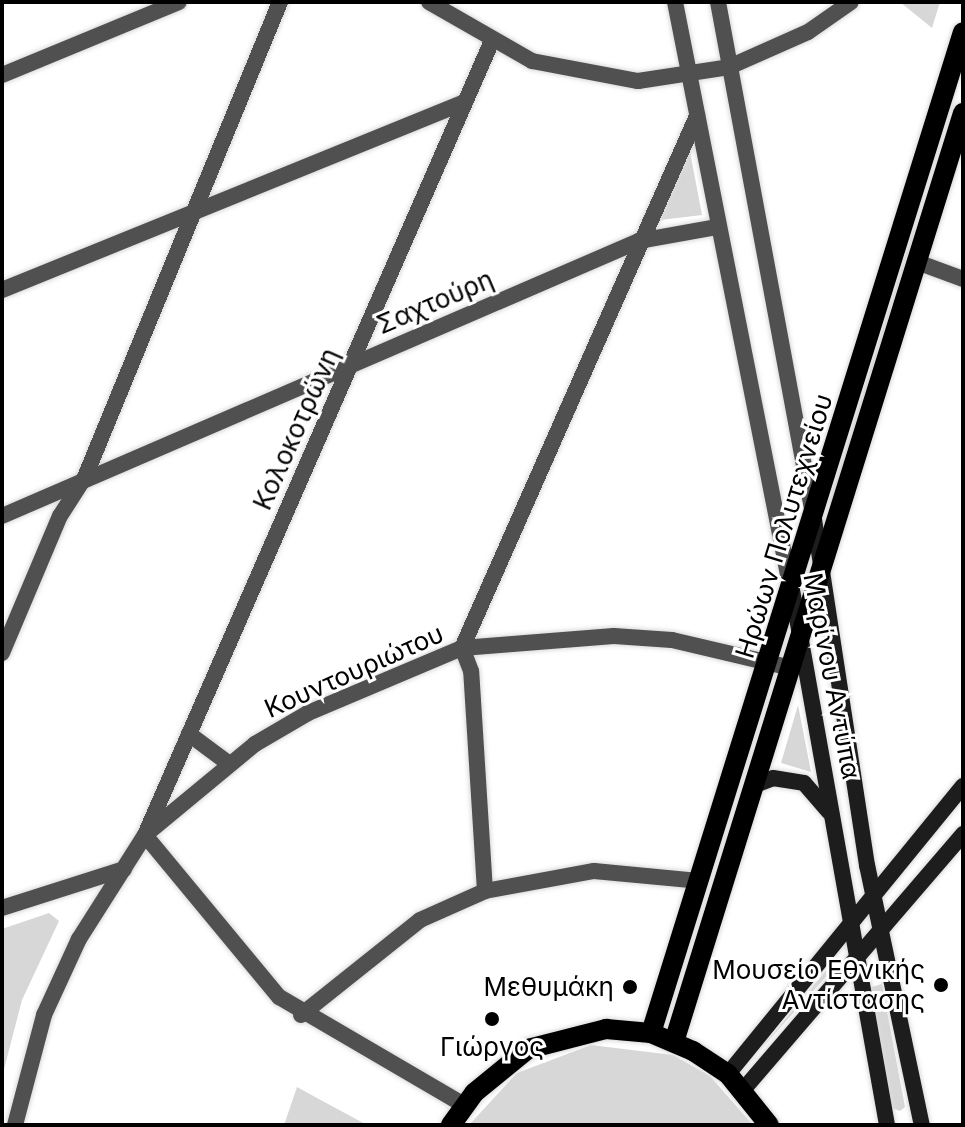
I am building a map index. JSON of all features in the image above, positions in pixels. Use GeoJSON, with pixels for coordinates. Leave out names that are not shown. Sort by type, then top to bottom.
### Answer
{"type":"FeatureCollection","features":[{"type":"Feature","properties":{"kind":"main road","name":"Ηρώων Πολυτεχνείου"},"geometry":{"type":"LineString","coordinates":[[651,1033],[792,590],[963,32]]}},
{"type":"Feature","properties":{"kind":"main road","name":"Ηρώων Πολυτεχνείου"},"geometry":{"type":"LineString","coordinates":[[674,1042],[801,636],[822,579],[963,113]]}},
{"type":"Feature","properties":{"kind":"main road"},"geometry":{"type":"LineString","coordinates":[[451,1125],[464,1105],[495,1072],[541,1044],[606,1029],[651,1033],[674,1042],[728,1074],[769,1125]]}},
{"type":"Feature","properties":{"kind":"street"},"geometry":{"type":"LineString","coordinates":[[2,75],[179,2]]}},
{"type":"Feature","properties":{"kind":"street"},"geometry":{"type":"LineString","coordinates":[[2,653],[60,516],[85,477],[280,2]]}},
{"type":"Feature","properties":{"kind":"street"},"geometry":{"type":"LineString","coordinates":[[429,2],[491,43],[603,79],[689,77],[729,67],[808,32],[851,2]]}},
{"type":"Feature","properties":{"kind":"street","name":"Μαρίνου Αντύπα"},"geometry":{"type":"LineString","coordinates":[[675,2],[717,227],[801,636],[835,820],[854,962],[887,1125]]}},
{"type":"Feature","properties":{"kind":"street","name":"Μαρίνου Αντύπα"},"geometry":{"type":"LineString","coordinates":[[718,2],[814,519],[873,894],[922,1125]]}},
{"type":"Feature","properties":{"kind":"street","name":"Κολοκοτρώνη"},"geometry":{"type":"LineString","coordinates":[[145,835],[491,43]]}},
{"type":"Feature","properties":{"kind":"street"},"geometry":{"type":"LineString","coordinates":[[2,290],[463,103]]}},
{"type":"Feature","properties":{"kind":"street"},"geometry":{"type":"LineString","coordinates":[[485,891],[471,671],[462,648],[639,241],[697,116]]}},
{"type":"Feature","properties":{"kind":"street","name":"Σαχτούρη"},"geometry":{"type":"LineString","coordinates":[[2,516],[85,477],[639,241],[717,227]]}},
{"type":"Feature","properties":{"kind":"street"},"geometry":{"type":"LineString","coordinates":[[917,262],[963,279]]}},
{"type":"Feature","properties":{"kind":"street","name":"Κουντουριώτου"},"geometry":{"type":"LineString","coordinates":[[15,1125],[44,1015],[145,835],[228,763],[308,713],[462,648],[614,636],[769,661],[791,668]]}},
{"type":"Feature","properties":{"kind":"street"},"geometry":{"type":"LineString","coordinates":[[189,734],[228,763]]}},
{"type":"Feature","properties":{"kind":"street"},"geometry":{"type":"LineString","coordinates":[[755,785],[773,778],[804,783],[835,820]]}},
{"type":"Feature","properties":{"kind":"street"},"geometry":{"type":"LineString","coordinates":[[728,1074],[963,786]]}},
{"type":"Feature","properties":{"kind":"street"},"geometry":{"type":"LineString","coordinates":[[743,1090],[963,834]]}},
{"type":"Feature","properties":{"kind":"street"},"geometry":{"type":"LineString","coordinates":[[145,835],[301,1015],[464,1105]]}},
{"type":"Feature","properties":{"kind":"street"},"geometry":{"type":"LineString","coordinates":[[2,908],[124,869]]}},
{"type":"Feature","properties":{"kind":"street"},"geometry":{"type":"LineString","coordinates":[[301,1015],[420,920],[485,891],[594,871],[699,881]]}},
{"type":"Feature","properties":{"kind":"shaded area"},"geometry":{"type":"Polygon","coordinates":[[[900,2],[940,2],[932,28],[900,2]]]}},
{"type":"Feature","properties":{"kind":"shaded area"},"geometry":{"type":"Polygon","coordinates":[[[690,152],[702,215],[660,220],[690,152]]]}},
{"type":"Feature","properties":{"kind":"shaded area"},"geometry":{"type":"Polygon","coordinates":[[[915,230],[831,504],[829,503],[915,230]]]}},
{"type":"Feature","properties":{"kind":"shaded area"},"geometry":{"type":"Polygon","coordinates":[[[798,705],[811,772],[781,763],[798,705]]]}},
{"type":"Feature","properties":{"kind":"shaded area"},"geometry":{"type":"Polygon","coordinates":[[[49,913],[59,921],[22,1000],[2,1077],[2,929],[49,913]]]}},
{"type":"Feature","properties":{"kind":"shaded area"},"geometry":{"type":"Polygon","coordinates":[[[829,967],[832,970],[759,1051],[829,967]]]}},
{"type":"Feature","properties":{"kind":"shaded area"},"geometry":{"type":"Polygon","coordinates":[[[882,984],[905,1107],[900,1111],[892,1108],[868,988],[882,984]]]}},
{"type":"Feature","properties":{"kind":"shaded area"},"geometry":{"type":"Polygon","coordinates":[[[591,1045],[673,1055],[710,1076],[753,1125],[469,1125],[517,1073],[591,1045]]]}},
{"type":"Feature","properties":{"kind":"shaded area"},"geometry":{"type":"Polygon","coordinates":[[[297,1087],[317,1098],[367,1125],[284,1125],[297,1087]]]}},
{"type":"Feature","properties":{"kind":"place","name":"Μουσείο Εθνικής Αντίστασης"},"geometry":{"type":"Point","coordinates":[941,985]}},
{"type":"Feature","properties":{"kind":"place","name":"Μεθυμάκη"},"geometry":{"type":"Point","coordinates":[630,987]}},
{"type":"Feature","properties":{"kind":"place","name":"Γιώργος"},"geometry":{"type":"Point","coordinates":[492,1019]}}]}
